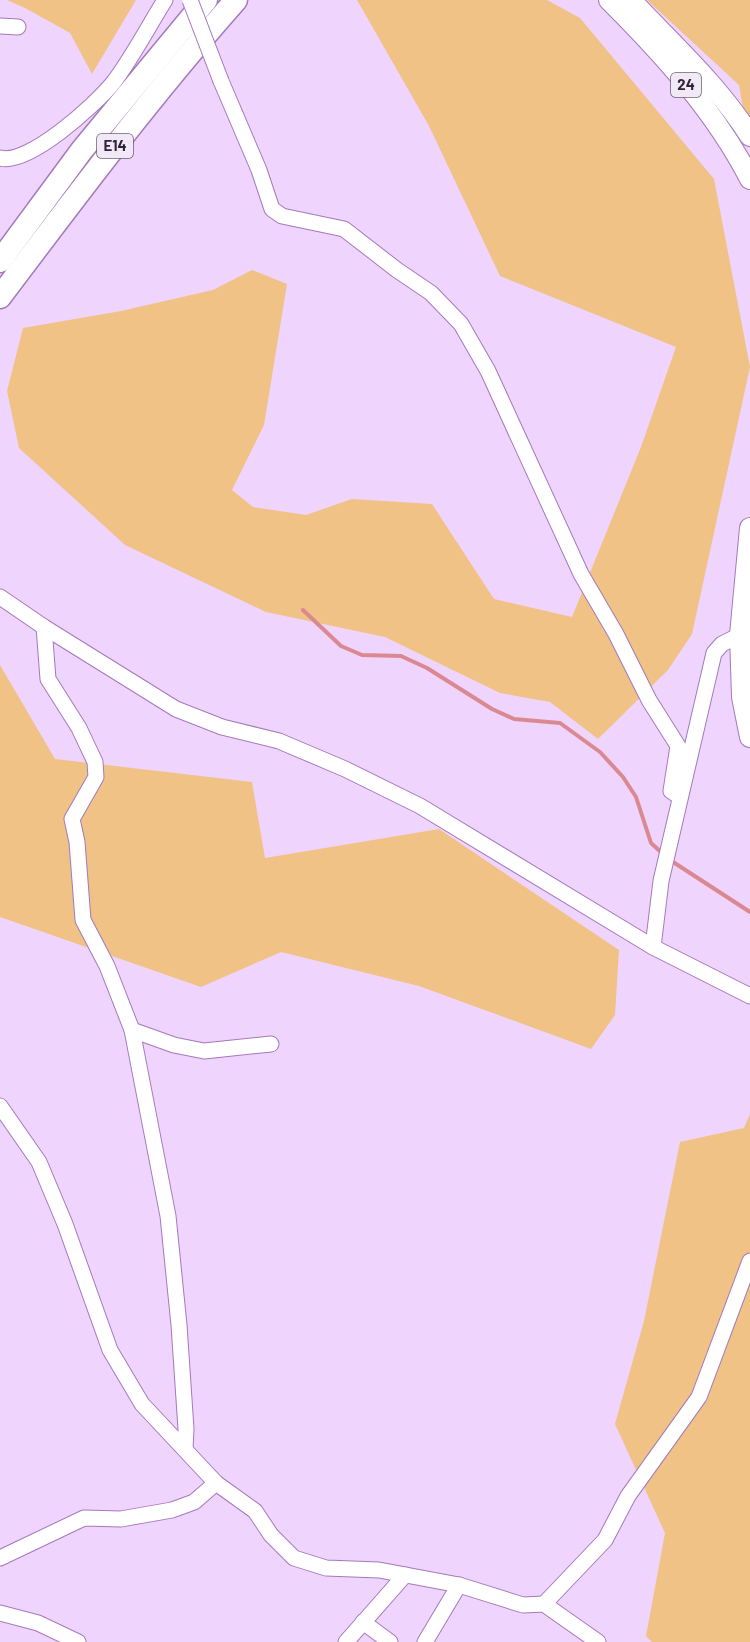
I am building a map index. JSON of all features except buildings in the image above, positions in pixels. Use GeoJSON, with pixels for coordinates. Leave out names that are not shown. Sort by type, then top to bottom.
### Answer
{"type":"FeatureCollection","features":[{"type":"Feature","properties":{"kind":"highway","name":"E14"},"geometry":{"type":"LineString","coordinates":[[0,261],[82,150],[205,0]]}},
{"type":"Feature","properties":{"kind":"highway","name":"E14"},"geometry":{"type":"LineString","coordinates":[[0,297],[89,178],[190,52],[236,0]]}},
{"type":"Feature","properties":{"kind":"main road","name":"24"},"geometry":{"type":"LineString","coordinates":[[609,0],[636,27],[704,105],[734,149],[750,179]]}},
{"type":"Feature","properties":{"kind":"main road","name":"24"},"geometry":{"type":"LineString","coordinates":[[631,0],[720,93],[735,111],[750,136]]}},
{"type":"Feature","properties":{"kind":"main road"},"geometry":{"type":"LineString","coordinates":[[750,528],[740,635],[742,697],[750,737]]}},
{"type":"Feature","properties":{"kind":"street"},"geometry":{"type":"LineString","coordinates":[[0,158],[8,160],[34,151],[74,121],[112,84],[165,0]]}},
{"type":"Feature","properties":{"kind":"street"},"geometry":{"type":"LineString","coordinates":[[190,0],[221,81],[260,170],[272,209],[282,216],[344,229],[431,293],[461,324],[488,371],[581,574],[616,634],[649,700],[678,746],[671,791],[680,797]]}},
{"type":"Feature","properties":{"kind":"street"},"geometry":{"type":"LineString","coordinates":[[0,26],[18,27]]}},
{"type":"Feature","properties":{"kind":"street"},"geometry":{"type":"LineString","coordinates":[[0,597],[176,709],[222,727],[279,741],[345,769],[420,806],[652,947],[750,996]]}},
{"type":"Feature","properties":{"kind":"street"},"geometry":{"type":"LineString","coordinates":[[44,627],[48,679],[79,728],[95,762],[96,777],[72,819],[77,842],[83,920],[107,966],[132,1030],[168,1216],[180,1336],[186,1429],[185,1449]]}},
{"type":"Feature","properties":{"kind":"street"},"geometry":{"type":"LineString","coordinates":[[652,947],[661,881],[714,652],[722,644],[740,635]]}},
{"type":"Feature","properties":{"kind":"street"},"geometry":{"type":"LineString","coordinates":[[132,1030],[174,1045],[204,1051],[271,1044]]}},
{"type":"Feature","properties":{"kind":"street"},"geometry":{"type":"LineString","coordinates":[[0,1106],[39,1161],[65,1224],[110,1350],[142,1404],[216,1483],[255,1511],[271,1534],[294,1558],[326,1568],[379,1570],[459,1585],[523,1605],[544,1604],[598,1642]]}},
{"type":"Feature","properties":{"kind":"street"},"geometry":{"type":"LineString","coordinates":[[544,1604],[605,1540],[628,1496],[699,1397],[750,1261]]}},
{"type":"Feature","properties":{"kind":"street"},"geometry":{"type":"LineString","coordinates":[[0,1558],[84,1518],[121,1519],[172,1510],[194,1502],[216,1483]]}},
{"type":"Feature","properties":{"kind":"street"},"geometry":{"type":"LineString","coordinates":[[346,1642],[405,1575]]}},
{"type":"Feature","properties":{"kind":"street"},"geometry":{"type":"LineString","coordinates":[[425,1642],[459,1585]]}},
{"type":"Feature","properties":{"kind":"street"},"geometry":{"type":"LineString","coordinates":[[0,1613],[38,1623],[78,1642]]}},
{"type":"Feature","properties":{"kind":"street"},"geometry":{"type":"LineString","coordinates":[[363,1622],[390,1642]]}},
{"type":"Feature","properties":{"kind":"shaded area"},"geometry":{"type":"Polygon","coordinates":[[[7,0],[136,0],[92,74],[70,33],[7,0]]]}},
{"type":"Feature","properties":{"kind":"shaded area"},"geometry":{"type":"Polygon","coordinates":[[[357,0],[547,0],[580,18],[714,179],[750,367],[692,634],[668,670],[598,739],[550,702],[500,693],[385,637],[266,612],[125,545],[19,448],[7,391],[23,328],[121,311],[213,290],[252,270],[287,284],[264,425],[232,490],[253,507],[306,515],[352,499],[432,504],[494,599],[572,617],[641,447],[676,347],[500,276],[429,126],[357,0]]]}},
{"type":"Feature","properties":{"kind":"shaded area"},"geometry":{"type":"Polygon","coordinates":[[[647,0],[750,0],[750,149],[739,85],[647,0]]]}},
{"type":"Feature","properties":{"kind":"shaded area"},"geometry":{"type":"Polygon","coordinates":[[[0,665],[55,759],[252,782],[265,858],[439,829],[619,950],[615,1015],[591,1049],[419,986],[281,952],[201,987],[0,917],[0,665]]]}},
{"type":"Feature","properties":{"kind":"shaded area"},"geometry":{"type":"Polygon","coordinates":[[[750,1114],[750,1642],[652,1642],[646,1636],[665,1533],[615,1424],[644,1321],[680,1142],[744,1128],[750,1114]]]}},
{"type":"Feature","properties":{"kind":"waterway"},"geometry":{"type":"LineString","coordinates":[[303,610],[341,646],[362,655],[401,656],[427,668],[492,709],[514,719],[560,723],[600,752],[623,777],[636,797],[651,843],[662,853]]}},
{"type":"Feature","properties":{"kind":"waterway"},"geometry":{"type":"LineString","coordinates":[[670,860],[750,912]]}}]}
